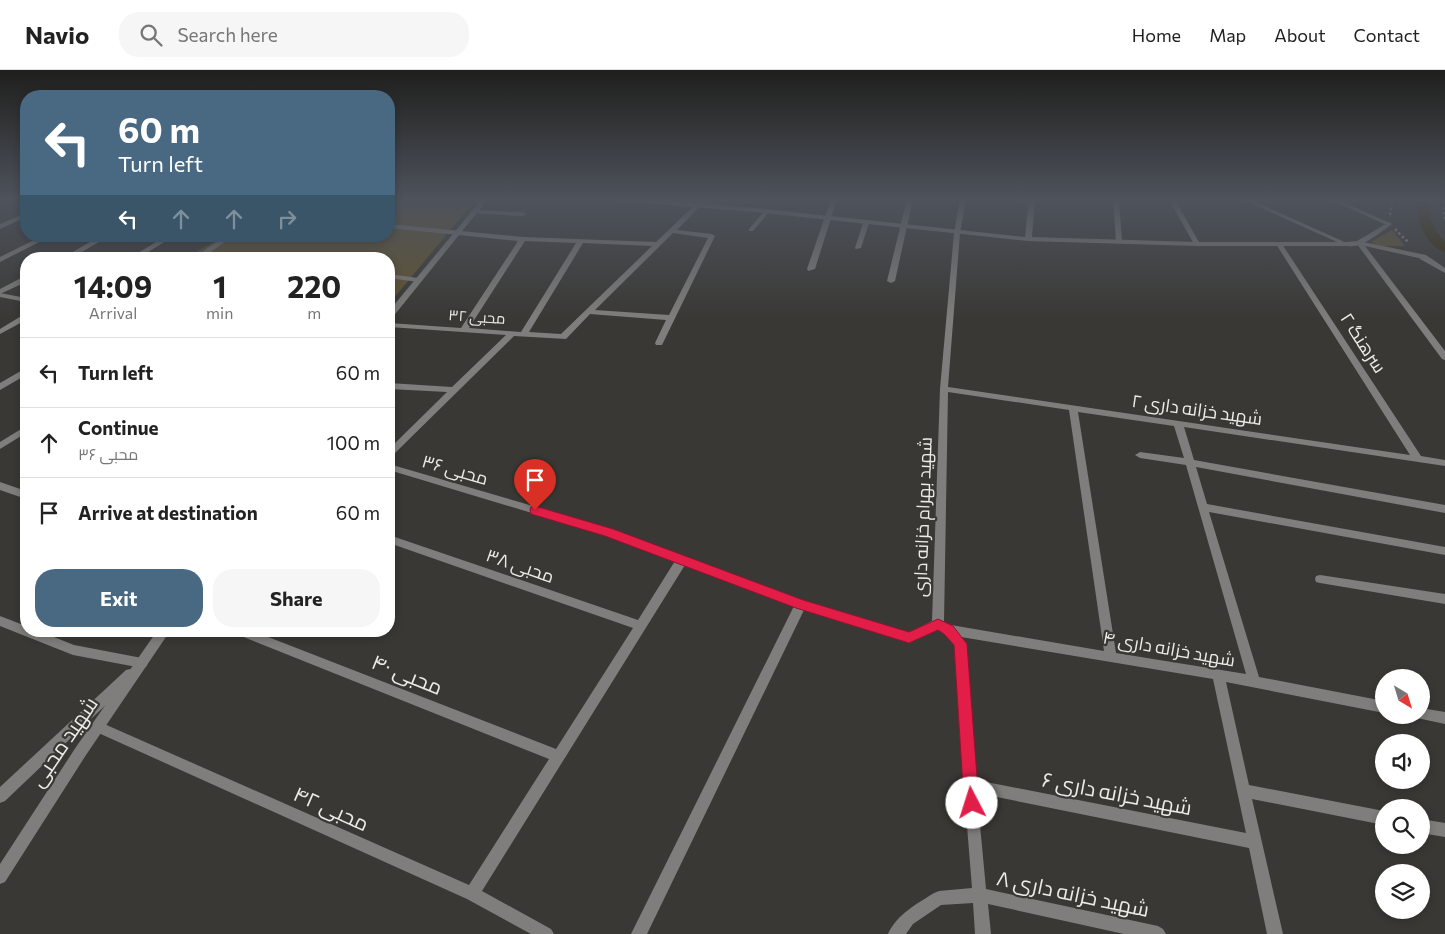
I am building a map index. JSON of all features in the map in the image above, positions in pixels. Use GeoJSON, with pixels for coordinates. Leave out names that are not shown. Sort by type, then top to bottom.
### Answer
{"type":"FeatureCollection","features":[{"type":"Feature","properties":{"kind":"street"},"geometry":{"type":"LineString","coordinates":[[395,309],[451,239]]}},
{"type":"Feature","properties":{"kind":"street"},"geometry":{"type":"LineString","coordinates":[[464,330],[524,239]]}},
{"type":"Feature","properties":{"kind":"street"},"geometry":{"type":"LineString","coordinates":[[530,239],[658,244]]}},
{"type":"Feature","properties":{"kind":"street"},"geometry":{"type":"LineString","coordinates":[[588,312],[663,239]]}},
{"type":"Feature","properties":{"kind":"street"},"geometry":{"type":"LineString","coordinates":[[659,343],[710,239]]}},
{"type":"Feature","properties":{"kind":"street"},"geometry":{"type":"LineString","coordinates":[[810,269],[820,239]]}},
{"type":"Feature","properties":{"kind":"street"},"geometry":{"type":"LineString","coordinates":[[858,248],[861,239]]}},
{"type":"Feature","properties":{"kind":"street"},"geometry":{"type":"LineString","coordinates":[[891,281],[900,239]]}},
{"type":"Feature","properties":{"kind":"street","name":"شهید بهرام خزانه داری"},"geometry":{"type":"LineString","coordinates":[[956,239],[944,389],[943,627],[960,644],[983,934]]}},
{"type":"Feature","properties":{"kind":"street"},"geometry":{"type":"LineString","coordinates":[[1038,239],[1197,244],[1359,244],[1423,256],[1445,271]]}},
{"type":"Feature","properties":{"kind":"street"},"geometry":{"type":"LineString","coordinates":[[1194,239],[1197,244]]}},
{"type":"Feature","properties":{"kind":"street"},"geometry":{"type":"LineString","coordinates":[[1335,239],[1346,244]]}},
{"type":"Feature","properties":{"kind":"street"},"geometry":{"type":"LineString","coordinates":[[1359,244],[1366,239]]}},
{"type":"Feature","properties":{"kind":"street"},"geometry":{"type":"LineString","coordinates":[[0,260],[36,242]]}},
{"type":"Feature","properties":{"kind":"street"},"geometry":{"type":"LineString","coordinates":[[77,252],[95,242]]}},
{"type":"Feature","properties":{"kind":"street"},"geometry":{"type":"LineString","coordinates":[[143,252],[161,242]]}},
{"type":"Feature","properties":{"kind":"street"},"geometry":{"type":"LineString","coordinates":[[206,252],[221,242]]}},
{"type":"Feature","properties":{"kind":"street"},"geometry":{"type":"LineString","coordinates":[[524,334],[580,242]]}},
{"type":"Feature","properties":{"kind":"street","name":"سرهنگ ۲"},"geometry":{"type":"LineString","coordinates":[[1280,244],[1418,459]]}},
{"type":"Feature","properties":{"kind":"street"},"geometry":{"type":"LineString","coordinates":[[1359,244],[1445,357]]}},
{"type":"Feature","properties":{"kind":"street"},"geometry":{"type":"LineString","coordinates":[[395,277],[418,280]]}},
{"type":"Feature","properties":{"kind":"street"},"geometry":{"type":"LineString","coordinates":[[0,294],[20,282]]}},
{"type":"Feature","properties":{"kind":"street"},"geometry":{"type":"LineString","coordinates":[[0,294],[20,299]]}},
{"type":"Feature","properties":{"kind":"street"},"geometry":{"type":"LineString","coordinates":[[588,312],[671,318]]}},
{"type":"Feature","properties":{"kind":"street","name":"محبی ۳۲"},"geometry":{"type":"LineString","coordinates":[[395,325],[563,337],[588,312]]}},
{"type":"Feature","properties":{"kind":"street"},"geometry":{"type":"LineString","coordinates":[[0,332],[20,321]]}},
{"type":"Feature","properties":{"kind":"street"},"geometry":{"type":"LineString","coordinates":[[395,448],[513,333]]}},
{"type":"Feature","properties":{"kind":"street"},"geometry":{"type":"LineString","coordinates":[[0,387],[20,375]]}},
{"type":"Feature","properties":{"kind":"street"},"geometry":{"type":"LineString","coordinates":[[395,386],[455,390]]}},
{"type":"Feature","properties":{"kind":"street","name":"شهید خزانه داری ۲"},"geometry":{"type":"LineString","coordinates":[[944,389],[1445,463]]}},
{"type":"Feature","properties":{"kind":"street"},"geometry":{"type":"LineString","coordinates":[[1074,408],[1111,657]]}},
{"type":"Feature","properties":{"kind":"street"},"geometry":{"type":"LineString","coordinates":[[1178,423],[1254,681]]}},
{"type":"Feature","properties":{"kind":"street"},"geometry":{"type":"LineString","coordinates":[[0,446],[20,433]]}},
{"type":"Feature","properties":{"kind":"street"},"geometry":{"type":"LineString","coordinates":[[1140,455],[1190,462],[1445,509]]}},
{"type":"Feature","properties":{"kind":"street","name":"محبی ۳۶"},"geometry":{"type":"LineString","coordinates":[[395,469],[608,532],[801,604],[909,638],[943,627]]}},
{"type":"Feature","properties":{"kind":"street"},"geometry":{"type":"LineString","coordinates":[[0,486],[20,493]]}},
{"type":"Feature","properties":{"kind":"street"},"geometry":{"type":"LineString","coordinates":[[1203,507],[1445,551]]}},
{"type":"Feature","properties":{"kind":"street","name":"محبی ۳۸"},"geometry":{"type":"LineString","coordinates":[[395,541],[641,626]]}},
{"type":"Feature","properties":{"kind":"street"},"geometry":{"type":"LineString","coordinates":[[472,894],[682,560]]}},
{"type":"Feature","properties":{"kind":"street"},"geometry":{"type":"LineString","coordinates":[[1320,579],[1445,600]]}},
{"type":"Feature","properties":{"kind":"street"},"geometry":{"type":"LineString","coordinates":[[639,934],[801,604]]}},
{"type":"Feature","properties":{"kind":"street"},"geometry":{"type":"LineString","coordinates":[[0,621],[20,629]]}},
{"type":"Feature","properties":{"kind":"street","name":"شهید خزانه داری ۴"},"geometry":{"type":"LineString","coordinates":[[943,627],[1254,681],[1375,705]]}},
{"type":"Feature","properties":{"kind":"street"},"geometry":{"type":"LineString","coordinates":[[40,637],[73,650],[142,663]]}},
{"type":"Feature","properties":{"kind":"street","name":"شهید محبی"},"geometry":{"type":"LineString","coordinates":[[0,877],[98,727],[160,637]]}},
{"type":"Feature","properties":{"kind":"street","name":"محبی ۴۰"},"geometry":{"type":"LineString","coordinates":[[255,637],[559,757]]}},
{"type":"Feature","properties":{"kind":"street"},"geometry":{"type":"LineString","coordinates":[[3,789],[142,663]]}},
{"type":"Feature","properties":{"kind":"street"},"geometry":{"type":"LineString","coordinates":[[1218,675],[1276,934]]}},
{"type":"Feature","properties":{"kind":"street"},"geometry":{"type":"LineString","coordinates":[[1430,716],[1445,718]]}},
{"type":"Feature","properties":{"kind":"street","name":"محبی ۴۲"},"geometry":{"type":"LineString","coordinates":[[98,727],[472,894],[546,934]]}},
{"type":"Feature","properties":{"kind":"street","name":"شهید خزانه داری ۶"},"geometry":{"type":"LineString","coordinates":[[970,785],[1255,842]]}},
{"type":"Feature","properties":{"kind":"street"},"geometry":{"type":"LineString","coordinates":[[1244,791],[1375,816]]}},
{"type":"Feature","properties":{"kind":"street"},"geometry":{"type":"LineString","coordinates":[[1430,828],[1445,830]]}},
{"type":"Feature","properties":{"kind":"street","name":"شهید خزانه داری ۸"},"geometry":{"type":"LineString","coordinates":[[896,934],[908,919],[939,898],[979,895],[1158,934]]}},
{"type":"Feature","properties":{"kind":"path"},"geometry":{"type":"LineString","coordinates":[[1405,239],[1423,256]]}},
{"type":"Feature","properties":{"kind":"shaded area"},"geometry":{"type":"Polygon","coordinates":[[[395,239],[443,239],[395,297],[395,252],[196,252],[214,242],[395,242],[395,239]]]}},
{"type":"Feature","properties":{"kind":"shaded area"},"geometry":{"type":"Polygon","coordinates":[[[1376,239],[1400,239],[1405,246],[1380,246],[1371,242],[1376,239]]]}},
{"type":"Feature","properties":{"kind":"waterway"},"geometry":{"type":"LineString","coordinates":[[1435,239],[1445,248]]}},
{"type":"Feature","properties":{"kind":"route"},"geometry":{"type":"LineString","coordinates":[[535,510],[608,532],[801,604],[909,638],[938,624],[949,630],[960,644],[972,803]]}}]}
